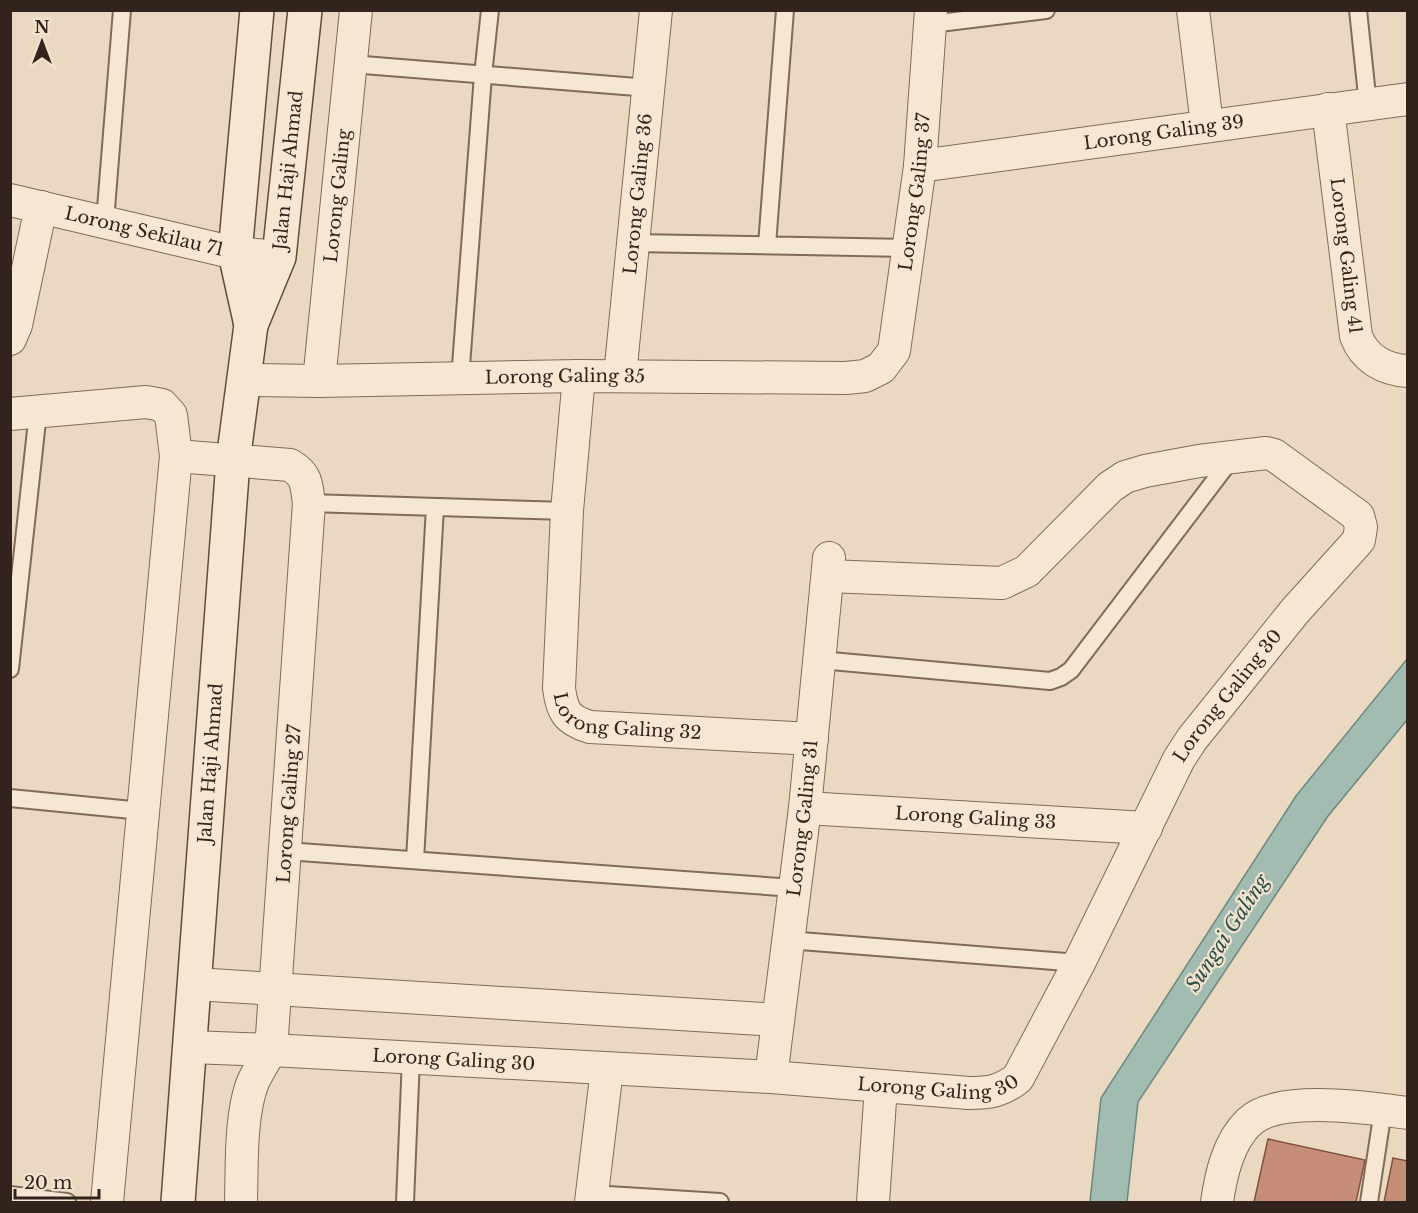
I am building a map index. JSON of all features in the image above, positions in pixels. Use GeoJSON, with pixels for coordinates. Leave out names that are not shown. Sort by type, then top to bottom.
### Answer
{"type":"FeatureCollection","features":[{"type":"Feature","properties":{"kind":"street","name":"Jalan Haji Ahmad"},"geometry":{"type":"LineString","coordinates":[[251,325],[235,253],[257,10]]}},
{"type":"Feature","properties":{"kind":"street","name":"Jalan Haji Ahmad"},"geometry":{"type":"LineString","coordinates":[[178,1203],[233,461],[251,325],[279,257],[305,10]]}},
{"type":"Feature","properties":{"kind":"street","name":"Lorong Galing"},"geometry":{"type":"LineString","coordinates":[[320,381],[356,10]]}},
{"type":"Feature","properties":{"kind":"street","name":"Lorong Galing 36"},"geometry":{"type":"LineString","coordinates":[[620,376],[656,10]]}},
{"type":"Feature","properties":{"kind":"street"},"geometry":{"type":"LineString","coordinates":[[1193,10],[1207,125]]}},
{"type":"Feature","properties":{"kind":"street","name":"Lorong Galing 37"},"geometry":{"type":"LineString","coordinates":[[881,368],[894,351],[909,248],[920,166],[931,17]]}},
{"type":"Feature","properties":{"kind":"street","name":"Lorong Galing 39"},"geometry":{"type":"LineString","coordinates":[[920,166],[1407,99]]}},
{"type":"Feature","properties":{"kind":"street","name":"Lorong Galing 41"},"geometry":{"type":"LineString","coordinates":[[1328,109],[1356,336],[1361,349],[1381,365],[1396,371],[1407,372]]}},
{"type":"Feature","properties":{"kind":"street","name":"Lorong Sekilau 71"},"geometry":{"type":"LineString","coordinates":[[10,200],[235,253],[279,257]]}},
{"type":"Feature","properties":{"kind":"street"},"geometry":{"type":"LineString","coordinates":[[10,339],[16,325],[41,207]]}},
{"type":"Feature","properties":{"kind":"street","name":"Lorong Galing 35"},"geometry":{"type":"LineString","coordinates":[[245,380],[320,381],[579,376],[846,378],[866,376],[881,368]]}},
{"type":"Feature","properties":{"kind":"street","name":"Lorong Galing 32"},"geometry":{"type":"LineString","coordinates":[[579,376],[567,511],[559,688],[561,703],[566,714],[574,722],[590,727],[812,739]]}},
{"type":"Feature","properties":{"kind":"street"},"geometry":{"type":"LineString","coordinates":[[24,413],[146,402],[162,405],[171,415],[176,456],[106,1203]]}},
{"type":"Feature","properties":{"kind":"street","name":"Lorong Galing 30"},"geometry":{"type":"LineString","coordinates":[[190,1047],[771,1077],[969,1093],[993,1093],[1007,1087],[1018,1078],[1079,963],[1168,780],[1192,739],[1295,611],[1359,540],[1358,516],[1274,455],[1266,453],[1233,457]]}},
{"type":"Feature","properties":{"kind":"street","name":"Lorong Galing 27"},"geometry":{"type":"LineString","coordinates":[[176,456],[290,465],[306,478],[309,503],[271,1050],[253,1083],[247,1104],[241,1203]]}},
{"type":"Feature","properties":{"kind":"street","name":"Lorong Galing 31"},"geometry":{"type":"LineString","coordinates":[[771,1077],[805,808],[829,567],[1002,583],[1027,571],[1110,487],[1125,477],[1156,469],[1233,457]]}},
{"type":"Feature","properties":{"kind":"street","name":"Lorong Galing 33"},"geometry":{"type":"LineString","coordinates":[[805,808],[1146,828]]}},
{"type":"Feature","properties":{"kind":"street"},"geometry":{"type":"LineString","coordinates":[[194,984],[778,1020]]}},
{"type":"Feature","properties":{"kind":"street"},"geometry":{"type":"LineString","coordinates":[[591,1198],[607,1069]]}},
{"type":"Feature","properties":{"kind":"street"},"geometry":{"type":"LineString","coordinates":[[873,1203],[881,1086]]}},
{"type":"Feature","properties":{"kind":"street"},"geometry":{"type":"LineString","coordinates":[[1217,1203],[1220,1183],[1234,1142],[1249,1122],[1263,1113],[1288,1107],[1324,1106],[1395,1112]]}},
{"type":"Feature","properties":{"kind":"lane"},"geometry":{"type":"LineString","coordinates":[[105,221],[122,10]]}},
{"type":"Feature","properties":{"kind":"lane"},"geometry":{"type":"LineString","coordinates":[[460,378],[490,10]]}},
{"type":"Feature","properties":{"kind":"lane"},"geometry":{"type":"LineString","coordinates":[[767,245],[785,10]]}},
{"type":"Feature","properties":{"kind":"lane"},"geometry":{"type":"LineString","coordinates":[[931,17],[1046,10]]}},
{"type":"Feature","properties":{"kind":"lane"},"geometry":{"type":"LineString","coordinates":[[1358,10],[1368,105]]}},
{"type":"Feature","properties":{"kind":"lane"},"geometry":{"type":"LineString","coordinates":[[351,64],[649,88]]}},
{"type":"Feature","properties":{"kind":"lane"},"geometry":{"type":"LineString","coordinates":[[633,243],[909,248]]}},
{"type":"Feature","properties":{"kind":"lane"},"geometry":{"type":"LineString","coordinates":[[10,669],[24,413]]}},
{"type":"Feature","properties":{"kind":"lane"},"geometry":{"type":"LineString","coordinates":[[820,660],[1050,681],[1061,677],[1071,670],[1233,457]]}},
{"type":"Feature","properties":{"kind":"lane"},"geometry":{"type":"LineString","coordinates":[[309,503],[567,511]]}},
{"type":"Feature","properties":{"kind":"lane"},"geometry":{"type":"LineString","coordinates":[[415,860],[435,507]]}},
{"type":"Feature","properties":{"kind":"lane"},"geometry":{"type":"LineString","coordinates":[[10,798],[142,810]]}},
{"type":"Feature","properties":{"kind":"lane"},"geometry":{"type":"LineString","coordinates":[[286,851],[794,888]]}},
{"type":"Feature","properties":{"kind":"lane"},"geometry":{"type":"LineString","coordinates":[[788,940],[1079,963]]}},
{"type":"Feature","properties":{"kind":"lane"},"geometry":{"type":"LineString","coordinates":[[405,1203],[411,1058]]}},
{"type":"Feature","properties":{"kind":"lane"},"geometry":{"type":"LineString","coordinates":[[1369,1203],[1395,1112]]}},
{"type":"Feature","properties":{"kind":"lane"},"geometry":{"type":"LineString","coordinates":[[10,1195],[67,1203]]}},
{"type":"Feature","properties":{"kind":"lane"},"geometry":{"type":"LineString","coordinates":[[591,1198],[720,1203]]}},
{"type":"Feature","properties":{"kind":"water","name":"Sungai Galing"},"geometry":{"type":"Polygon","coordinates":[[[1407,659],[1407,720],[1328,816],[1138,1102],[1127,1202],[1090,1202],[1101,1098],[1296,796],[1407,659]]]}},
{"type":"Feature","properties":{"kind":"building"},"geometry":{"type":"Polygon","coordinates":[[[1268,1139],[1365,1160],[1356,1202],[1254,1202],[1268,1139]]]}},
{"type":"Feature","properties":{"kind":"building"},"geometry":{"type":"Polygon","coordinates":[[[1393,1158],[1408,1161],[1408,1202],[1384,1202],[1393,1158]]]}}]}
